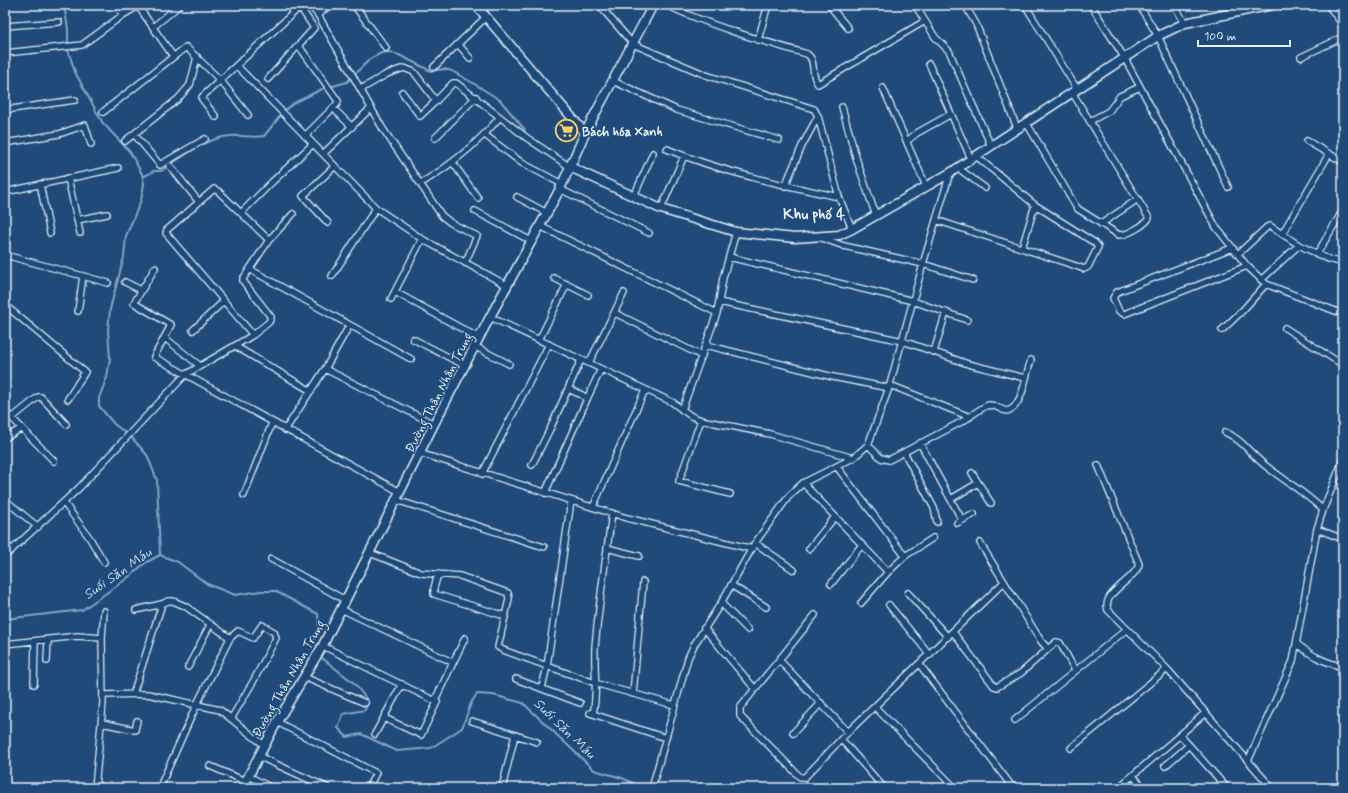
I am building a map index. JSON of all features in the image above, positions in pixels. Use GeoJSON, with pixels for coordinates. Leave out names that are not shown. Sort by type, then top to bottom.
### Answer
{"type":"FeatureCollection","features":[{"type":"Feature","properties":{"kind":"street"},"geometry":{"type":"LineString","coordinates":[[116,5],[123,15]]}},
{"type":"Feature","properties":{"kind":"street"},"geometry":{"type":"LineString","coordinates":[[153,27],[180,5]]}},
{"type":"Feature","properties":{"kind":"street"},"geometry":{"type":"LineString","coordinates":[[310,5],[318,15],[383,130],[421,183],[442,216],[451,223],[477,236],[465,263]]}},
{"type":"Feature","properties":{"kind":"street"},"geometry":{"type":"LineString","coordinates":[[318,15],[330,5]]}},
{"type":"Feature","properties":{"kind":"street"},"geometry":{"type":"LineString","coordinates":[[354,5],[386,48]]}},
{"type":"Feature","properties":{"kind":"street"},"geometry":{"type":"LineString","coordinates":[[476,5],[585,133]]}},
{"type":"Feature","properties":{"kind":"street"},"geometry":{"type":"LineString","coordinates":[[600,5],[633,44],[706,76],[812,108],[818,116],[839,197],[852,230]]}},
{"type":"Feature","properties":{"kind":"street","name":"Đường Thân Nhân Trung"},"geometry":{"type":"LineString","coordinates":[[245,782],[277,722],[322,647],[464,365],[561,187],[585,133],[653,5]]}},
{"type":"Feature","properties":{"kind":"street"},"geometry":{"type":"LineString","coordinates":[[666,5],[705,22],[758,40],[807,54],[812,61],[815,80],[820,84],[925,21]]}},
{"type":"Feature","properties":{"kind":"street"},"geometry":{"type":"LineString","coordinates":[[758,40],[768,5]]}},
{"type":"Feature","properties":{"kind":"street"},"geometry":{"type":"LineString","coordinates":[[829,5],[848,28]]}},
{"type":"Feature","properties":{"kind":"street"},"geometry":{"type":"LineString","coordinates":[[915,5],[935,37],[949,52],[991,146]]}},
{"type":"Feature","properties":{"kind":"street"},"geometry":{"type":"LineString","coordinates":[[965,5],[976,24],[1017,128]]}},
{"type":"Feature","properties":{"kind":"street"},"geometry":{"type":"LineString","coordinates":[[1025,5],[1075,90],[1090,121],[1149,218],[1146,222],[1124,235],[1119,235],[1075,205],[1026,122]]}},
{"type":"Feature","properties":{"kind":"street"},"geometry":{"type":"LineString","coordinates":[[1091,5],[1124,57],[1210,216],[1232,248],[1247,266],[1264,282],[1343,314]]}},
{"type":"Feature","properties":{"kind":"street"},"geometry":{"type":"LineString","coordinates":[[1139,5],[1158,36],[1228,188]]}},
{"type":"Feature","properties":{"kind":"street"},"geometry":{"type":"LineString","coordinates":[[1174,5],[1185,23]]}},
{"type":"Feature","properties":{"kind":"street"},"geometry":{"type":"LineString","coordinates":[[402,92],[420,116],[455,82],[476,97],[500,118],[570,167],[661,209],[736,232],[795,238],[820,237],[852,230],[950,173],[1158,36],[1185,23],[1259,6],[1272,5]]}},
{"type":"Feature","properties":{"kind":"street"},"geometry":{"type":"LineString","coordinates":[[1328,5],[1343,25]]}},
{"type":"Feature","properties":{"kind":"street"},"geometry":{"type":"LineString","coordinates":[[5,53],[86,43],[137,6],[173,56]]}},
{"type":"Feature","properties":{"kind":"street"},"geometry":{"type":"LineString","coordinates":[[216,117],[202,99],[301,6],[314,28],[268,79]]}},
{"type":"Feature","properties":{"kind":"street"},"geometry":{"type":"LineString","coordinates":[[434,67],[486,17]]}},
{"type":"Feature","properties":{"kind":"street"},"geometry":{"type":"LineString","coordinates":[[5,26],[59,22]]}},
{"type":"Feature","properties":{"kind":"street"},"geometry":{"type":"LineString","coordinates":[[1301,57],[1343,37]]}},
{"type":"Feature","properties":{"kind":"street"},"geometry":{"type":"LineString","coordinates":[[458,44],[470,58]]}},
{"type":"Feature","properties":{"kind":"street"},"geometry":{"type":"LineString","coordinates":[[299,46],[338,101],[306,136]]}},
{"type":"Feature","properties":{"kind":"street"},"geometry":{"type":"LineString","coordinates":[[103,112],[186,47],[221,81],[248,115]]}},
{"type":"Feature","properties":{"kind":"street"},"geometry":{"type":"LineString","coordinates":[[125,141],[178,99],[190,85],[197,57]]}},
{"type":"Feature","properties":{"kind":"street"},"geometry":{"type":"LineString","coordinates":[[929,64],[951,114],[974,158],[1035,204],[1098,247],[1088,267],[1084,269],[936,220]]}},
{"type":"Feature","properties":{"kind":"street"},"geometry":{"type":"LineString","coordinates":[[237,66],[376,208],[422,239],[508,286]]}},
{"type":"Feature","properties":{"kind":"street"},"geometry":{"type":"LineString","coordinates":[[361,90],[387,74],[407,68],[414,72],[436,101]]}},
{"type":"Feature","properties":{"kind":"street"},"geometry":{"type":"LineString","coordinates":[[613,81],[677,110],[779,140]]}},
{"type":"Feature","properties":{"kind":"street"},"geometry":{"type":"LineString","coordinates":[[1090,121],[1109,112],[1120,96],[1140,87]]}},
{"type":"Feature","properties":{"kind":"street"},"geometry":{"type":"LineString","coordinates":[[883,88],[926,186]]}},
{"type":"Feature","properties":{"kind":"street"},"geometry":{"type":"LineString","coordinates":[[435,138],[476,97]]}},
{"type":"Feature","properties":{"kind":"street"},"geometry":{"type":"LineString","coordinates":[[5,110],[75,100]]}},
{"type":"Feature","properties":{"kind":"street"},"geometry":{"type":"LineString","coordinates":[[842,107],[857,161],[876,216]]}},
{"type":"Feature","properties":{"kind":"street"},"geometry":{"type":"LineString","coordinates":[[333,108],[352,128]]}},
{"type":"Feature","properties":{"kind":"street"},"geometry":{"type":"LineString","coordinates":[[323,154],[352,128],[371,108]]}},
{"type":"Feature","properties":{"kind":"street"},"geometry":{"type":"LineString","coordinates":[[907,141],[917,133],[951,114]]}},
{"type":"Feature","properties":{"kind":"street"},"geometry":{"type":"LineString","coordinates":[[785,186],[802,146],[818,116]]}},
{"type":"Feature","properties":{"kind":"street"},"geometry":{"type":"LineString","coordinates":[[421,183],[453,163],[485,135],[500,118]]}},
{"type":"Feature","properties":{"kind":"street"},"geometry":{"type":"LineString","coordinates":[[5,143],[59,134],[85,125],[91,144]]}},
{"type":"Feature","properties":{"kind":"street"},"geometry":{"type":"LineString","coordinates":[[134,134],[160,165],[205,139]]}},
{"type":"Feature","properties":{"kind":"street"},"geometry":{"type":"LineString","coordinates":[[485,135],[522,163],[561,187],[649,233]]}},
{"type":"Feature","properties":{"kind":"street"},"geometry":{"type":"LineString","coordinates":[[1307,141],[1343,162]]}},
{"type":"Feature","properties":{"kind":"street"},"geometry":{"type":"LineString","coordinates":[[241,214],[272,182],[314,144]]}},
{"type":"Feature","properties":{"kind":"street"},"geometry":{"type":"LineString","coordinates":[[667,149],[684,156],[785,186],[839,197]]}},
{"type":"Feature","properties":{"kind":"street"},"geometry":{"type":"LineString","coordinates":[[634,196],[653,153]]}},
{"type":"Feature","properties":{"kind":"street"},"geometry":{"type":"LineString","coordinates":[[1282,234],[1329,154]]}},
{"type":"Feature","properties":{"kind":"street"},"geometry":{"type":"LineString","coordinates":[[661,209],[684,156]]}},
{"type":"Feature","properties":{"kind":"street"},"geometry":{"type":"LineString","coordinates":[[453,163],[478,198]]}},
{"type":"Feature","properties":{"kind":"street"},"geometry":{"type":"LineString","coordinates":[[170,166],[199,202]]}},
{"type":"Feature","properties":{"kind":"street"},"geometry":{"type":"LineString","coordinates":[[328,223],[303,196],[334,166]]}},
{"type":"Feature","properties":{"kind":"street"},"geometry":{"type":"LineString","coordinates":[[5,192],[118,168]]}},
{"type":"Feature","properties":{"kind":"street"},"geometry":{"type":"LineString","coordinates":[[958,168],[985,188]]}},
{"type":"Feature","properties":{"kind":"street"},"geometry":{"type":"LineString","coordinates":[[652,786],[688,658],[704,628],[721,603],[753,546],[789,496],[803,483],[853,458],[868,445],[889,387],[950,173]]}},
{"type":"Feature","properties":{"kind":"street"},"geometry":{"type":"LineString","coordinates":[[68,178],[80,233]]}},
{"type":"Feature","properties":{"kind":"street"},"geometry":{"type":"LineString","coordinates":[[40,184],[50,232]]}},
{"type":"Feature","properties":{"kind":"street"},"geometry":{"type":"LineString","coordinates":[[253,336],[166,233],[168,228],[215,189],[269,240]]}},
{"type":"Feature","properties":{"kind":"street"},"geometry":{"type":"LineString","coordinates":[[517,197],[547,213]]}},
{"type":"Feature","properties":{"kind":"street"},"geometry":{"type":"LineString","coordinates":[[1101,224],[1138,199]]}},
{"type":"Feature","properties":{"kind":"street"},"geometry":{"type":"LineString","coordinates":[[1022,248],[1035,204]]}},
{"type":"Feature","properties":{"kind":"street"},"geometry":{"type":"LineString","coordinates":[[332,276],[376,208]]}},
{"type":"Feature","properties":{"kind":"street"},"geometry":{"type":"LineString","coordinates":[[1317,254],[1343,210]]}},
{"type":"Feature","properties":{"kind":"street"},"geometry":{"type":"LineString","coordinates":[[475,211],[531,242]]}},
{"type":"Feature","properties":{"kind":"street"},"geometry":{"type":"LineString","coordinates":[[77,220],[107,214]]}},
{"type":"Feature","properties":{"kind":"street"},"geometry":{"type":"LineString","coordinates":[[5,556],[64,503],[185,375],[253,336],[271,319],[243,282],[269,240],[294,214]]}},
{"type":"Feature","properties":{"kind":"street"},"geometry":{"type":"LineString","coordinates":[[540,226],[717,313]]}},
{"type":"Feature","properties":{"kind":"street"},"geometry":{"type":"LineString","coordinates":[[1238,254],[1268,226],[1317,254],[1343,263]]}},
{"type":"Feature","properties":{"kind":"street"},"geometry":{"type":"LineString","coordinates":[[682,410],[717,313],[736,232]]}},
{"type":"Feature","properties":{"kind":"street"},"geometry":{"type":"LineString","coordinates":[[820,237],[844,246],[923,264],[973,280]]}},
{"type":"Feature","properties":{"kind":"street"},"geometry":{"type":"LineString","coordinates":[[391,299],[422,239]]}},
{"type":"Feature","properties":{"kind":"street"},"geometry":{"type":"LineString","coordinates":[[1222,330],[1299,245]]}},
{"type":"Feature","properties":{"kind":"street"},"geometry":{"type":"LineString","coordinates":[[1232,248],[1117,292],[1113,298],[1119,311],[1124,314],[1247,266]]}},
{"type":"Feature","properties":{"kind":"street"},"geometry":{"type":"LineString","coordinates":[[5,255],[108,283]]}},
{"type":"Feature","properties":{"kind":"street"},"geometry":{"type":"LineString","coordinates":[[729,257],[913,301],[967,320]]}},
{"type":"Feature","properties":{"kind":"street"},"geometry":{"type":"LineString","coordinates":[[155,268],[134,303],[170,324],[171,327],[154,357],[400,492]]}},
{"type":"Feature","properties":{"kind":"street"},"geometry":{"type":"LineString","coordinates":[[251,270],[349,326],[411,359]]}},
{"type":"Feature","properties":{"kind":"street"},"geometry":{"type":"LineString","coordinates":[[78,311],[83,276]]}},
{"type":"Feature","properties":{"kind":"street"},"geometry":{"type":"LineString","coordinates":[[554,278],[588,295]]}},
{"type":"Feature","properties":{"kind":"street"},"geometry":{"type":"LineString","coordinates":[[125,282],[142,290]]}},
{"type":"Feature","properties":{"kind":"street"},"geometry":{"type":"LineString","coordinates":[[539,340],[567,284]]}},
{"type":"Feature","properties":{"kind":"street"},"geometry":{"type":"LineString","coordinates":[[394,292],[479,338]]}},
{"type":"Feature","properties":{"kind":"street"},"geometry":{"type":"LineString","coordinates":[[589,363],[624,293]]}},
{"type":"Feature","properties":{"kind":"street"},"geometry":{"type":"LineString","coordinates":[[193,330],[224,301]]}},
{"type":"Feature","properties":{"kind":"street"},"geometry":{"type":"LineString","coordinates":[[719,302],[903,340],[968,364],[1025,378]]}},
{"type":"Feature","properties":{"kind":"street"},"geometry":{"type":"LineString","coordinates":[[5,305],[85,372],[68,399]]}},
{"type":"Feature","properties":{"kind":"street"},"geometry":{"type":"LineString","coordinates":[[934,352],[946,312]]}},
{"type":"Feature","properties":{"kind":"street"},"geometry":{"type":"LineString","coordinates":[[615,313],[702,356]]}},
{"type":"Feature","properties":{"kind":"street"},"geometry":{"type":"LineString","coordinates":[[490,317],[672,402],[682,410],[701,420],[770,434],[853,458]]}},
{"type":"Feature","properties":{"kind":"street"},"geometry":{"type":"LineString","coordinates":[[286,430],[325,369],[349,326]]}},
{"type":"Feature","properties":{"kind":"street"},"geometry":{"type":"LineString","coordinates":[[1285,328],[1340,363],[1343,363]]}},
{"type":"Feature","properties":{"kind":"street"},"geometry":{"type":"LineString","coordinates":[[165,338],[200,366]]}},
{"type":"Feature","properties":{"kind":"street"},"geometry":{"type":"LineString","coordinates":[[413,339],[464,365]]}},
{"type":"Feature","properties":{"kind":"street"},"geometry":{"type":"LineString","coordinates":[[482,474],[549,344]]}},
{"type":"Feature","properties":{"kind":"street"},"geometry":{"type":"LineString","coordinates":[[706,345],[833,377],[889,387],[970,417]]}},
{"type":"Feature","properties":{"kind":"street"},"geometry":{"type":"LineString","coordinates":[[236,346],[311,391]]}},
{"type":"Feature","properties":{"kind":"street"},"geometry":{"type":"LineString","coordinates":[[474,346],[509,364]]}},
{"type":"Feature","properties":{"kind":"street"},"geometry":{"type":"LineString","coordinates":[[532,465],[581,360]]}},
{"type":"Feature","properties":{"kind":"street"},"geometry":{"type":"LineString","coordinates":[[868,445],[885,459],[889,460],[970,417],[989,405],[1004,410],[1012,409],[1021,393],[1031,360]]}},
{"type":"Feature","properties":{"kind":"street"},"geometry":{"type":"LineString","coordinates":[[325,369],[434,424]]}},
{"type":"Feature","properties":{"kind":"street"},"geometry":{"type":"LineString","coordinates":[[545,493],[601,369]]}},
{"type":"Feature","properties":{"kind":"street"},"geometry":{"type":"LineString","coordinates":[[568,389],[582,395],[587,399]]}},
{"type":"Feature","properties":{"kind":"street"},"geometry":{"type":"LineString","coordinates":[[593,507],[645,390]]}},
{"type":"Feature","properties":{"kind":"street"},"geometry":{"type":"LineString","coordinates":[[12,418],[40,397],[66,424]]}},
{"type":"Feature","properties":{"kind":"street"},"geometry":{"type":"LineString","coordinates":[[5,411],[54,461]]}},
{"type":"Feature","properties":{"kind":"street"},"geometry":{"type":"LineString","coordinates":[[701,420],[679,481],[730,494]]}},
{"type":"Feature","properties":{"kind":"street"},"geometry":{"type":"LineString","coordinates":[[244,494],[272,423]]}},
{"type":"Feature","properties":{"kind":"street"},"geometry":{"type":"LineString","coordinates":[[5,438],[22,428]]}},
{"type":"Feature","properties":{"kind":"street"},"geometry":{"type":"LineString","coordinates":[[1225,432],[1242,441],[1264,465],[1323,510]]}},
{"type":"Feature","properties":{"kind":"street"},"geometry":{"type":"LineString","coordinates":[[920,443],[951,499],[959,521],[974,514]]}},
{"type":"Feature","properties":{"kind":"street"},"geometry":{"type":"LineString","coordinates":[[904,452],[934,508],[937,522]]}},
{"type":"Feature","properties":{"kind":"street"},"geometry":{"type":"LineString","coordinates":[[420,453],[482,474],[612,513],[753,546],[794,570]]}},
{"type":"Feature","properties":{"kind":"street"},"geometry":{"type":"LineString","coordinates":[[1248,761],[1293,661],[1317,529],[1343,460]]}},
{"type":"Feature","properties":{"kind":"street"},"geometry":{"type":"LineString","coordinates":[[1098,465],[1139,564],[1138,568],[1110,596],[1107,603],[1108,610],[1167,669],[1272,788]]}},
{"type":"Feature","properties":{"kind":"street"},"geometry":{"type":"LineString","coordinates":[[837,467],[905,556]]}},
{"type":"Feature","properties":{"kind":"street"},"geometry":{"type":"LineString","coordinates":[[972,473],[992,503]]}},
{"type":"Feature","properties":{"kind":"street"},"geometry":{"type":"LineString","coordinates":[[803,483],[834,518],[888,572]]}},
{"type":"Feature","properties":{"kind":"street"},"geometry":{"type":"LineString","coordinates":[[951,499],[978,483]]}},
{"type":"Feature","properties":{"kind":"street"},"geometry":{"type":"LineString","coordinates":[[5,500],[38,527]]}},
{"type":"Feature","properties":{"kind":"street"},"geometry":{"type":"LineString","coordinates":[[396,500],[544,547]]}},
{"type":"Feature","properties":{"kind":"street"},"geometry":{"type":"LineString","coordinates":[[542,688],[547,666],[571,501]]}},
{"type":"Feature","properties":{"kind":"street"},"geometry":{"type":"LineString","coordinates":[[64,503],[89,537],[104,562]]}},
{"type":"Feature","properties":{"kind":"street"},"geometry":{"type":"LineString","coordinates":[[612,513],[596,641],[594,672],[596,684],[592,713],[666,738]]}},
{"type":"Feature","properties":{"kind":"street"},"geometry":{"type":"LineString","coordinates":[[809,549],[834,518]]}},
{"type":"Feature","properties":{"kind":"street"},"geometry":{"type":"LineString","coordinates":[[1317,529],[1343,539]]}},
{"type":"Feature","properties":{"kind":"street"},"geometry":{"type":"LineString","coordinates":[[861,603],[888,572],[905,556],[933,538]]}},
{"type":"Feature","properties":{"kind":"street"},"geometry":{"type":"LineString","coordinates":[[980,543],[1003,583],[1048,649]]}},
{"type":"Feature","properties":{"kind":"street"},"geometry":{"type":"LineString","coordinates":[[5,545],[12,550]]}},
{"type":"Feature","properties":{"kind":"street"},"geometry":{"type":"LineString","coordinates":[[831,584],[861,546]]}},
{"type":"Feature","properties":{"kind":"street"},"geometry":{"type":"LineString","coordinates":[[607,548],[639,556]]}},
{"type":"Feature","properties":{"kind":"street"},"geometry":{"type":"LineString","coordinates":[[370,552],[421,573],[460,576],[508,593],[509,599],[498,645],[500,649],[596,684],[674,705]]}},
{"type":"Feature","properties":{"kind":"street"},"geometry":{"type":"LineString","coordinates":[[271,559],[345,600]]}},
{"type":"Feature","properties":{"kind":"street"},"geometry":{"type":"LineString","coordinates":[[438,574],[434,594],[505,616]]}},
{"type":"Feature","properties":{"kind":"street"},"geometry":{"type":"LineString","coordinates":[[632,694],[643,582]]}},
{"type":"Feature","properties":{"kind":"street"},"geometry":{"type":"LineString","coordinates":[[815,615],[740,708],[740,716],[800,777],[805,777],[848,732],[920,665],[1003,583]]}},
{"type":"Feature","properties":{"kind":"street"},"geometry":{"type":"LineString","coordinates":[[731,585],[766,607]]}},
{"type":"Feature","properties":{"kind":"street"},"geometry":{"type":"LineString","coordinates":[[908,593],[948,637]]}},
{"type":"Feature","properties":{"kind":"street"},"geometry":{"type":"LineString","coordinates":[[136,610],[162,604],[168,601],[186,606],[230,638]]}},
{"type":"Feature","properties":{"kind":"street"},"geometry":{"type":"LineString","coordinates":[[721,603],[748,630]]}},
{"type":"Feature","properties":{"kind":"street"},"geometry":{"type":"LineString","coordinates":[[133,694],[162,604]]}},
{"type":"Feature","properties":{"kind":"street"},"geometry":{"type":"LineString","coordinates":[[889,605],[930,655]]}},
{"type":"Feature","properties":{"kind":"street"},"geometry":{"type":"LineString","coordinates":[[341,609],[452,662]]}},
{"type":"Feature","properties":{"kind":"street"},"geometry":{"type":"LineString","coordinates":[[104,611],[102,638],[102,723],[95,786],[107,788]]}},
{"type":"Feature","properties":{"kind":"street"},"geometry":{"type":"LineString","coordinates":[[188,667],[210,624]]}},
{"type":"Feature","properties":{"kind":"street"},"geometry":{"type":"LineString","coordinates":[[162,782],[196,706],[230,638],[238,631],[253,638],[260,625],[274,632],[276,638],[254,680],[231,718]]}},
{"type":"Feature","properties":{"kind":"street"},"geometry":{"type":"LineString","coordinates":[[704,628],[755,689]]}},
{"type":"Feature","properties":{"kind":"street"},"geometry":{"type":"LineString","coordinates":[[1015,720],[1127,629]]}},
{"type":"Feature","properties":{"kind":"street"},"geometry":{"type":"LineString","coordinates":[[953,632],[994,686],[997,687],[1010,678],[1017,676],[1056,642],[1060,643],[1075,670]]}},
{"type":"Feature","properties":{"kind":"street"},"geometry":{"type":"LineString","coordinates":[[5,644],[78,636],[102,638]]}},
{"type":"Feature","properties":{"kind":"street"},"geometry":{"type":"LineString","coordinates":[[384,718],[421,735],[436,707],[437,702],[435,700],[452,662],[465,638]]}},
{"type":"Feature","properties":{"kind":"street"},"geometry":{"type":"LineString","coordinates":[[47,661],[48,640]]}},
{"type":"Feature","properties":{"kind":"street"},"geometry":{"type":"LineString","coordinates":[[34,684],[35,641]]}},
{"type":"Feature","properties":{"kind":"street"},"geometry":{"type":"LineString","coordinates":[[1297,644],[1312,656],[1329,664],[1343,667]]}},
{"type":"Feature","properties":{"kind":"street"},"geometry":{"type":"LineString","coordinates":[[322,647],[435,700]]}},
{"type":"Feature","properties":{"kind":"street"},"geometry":{"type":"LineString","coordinates":[[779,660],[848,732]]}},
{"type":"Feature","properties":{"kind":"street"},"geometry":{"type":"LineString","coordinates":[[920,665],[1013,788]]}},
{"type":"Feature","properties":{"kind":"street"},"geometry":{"type":"LineString","coordinates":[[1071,748],[1167,669]]}},
{"type":"Feature","properties":{"kind":"street"},"geometry":{"type":"LineString","coordinates":[[304,677],[365,703]]}},
{"type":"Feature","properties":{"kind":"street"},"geometry":{"type":"LineString","coordinates":[[516,679],[580,703]]}},
{"type":"Feature","properties":{"kind":"street"},"geometry":{"type":"LineString","coordinates":[[375,734],[402,684]]}},
{"type":"Feature","properties":{"kind":"street"},"geometry":{"type":"LineString","coordinates":[[103,695],[148,694],[196,706],[220,710],[264,745]]}},
{"type":"Feature","properties":{"kind":"street"},"geometry":{"type":"LineString","coordinates":[[793,733],[821,703]]}},
{"type":"Feature","properties":{"kind":"street"},"geometry":{"type":"LineString","coordinates":[[875,707],[955,788]]}},
{"type":"Feature","properties":{"kind":"street"},"geometry":{"type":"LineString","coordinates":[[1118,788],[1205,713]]}},
{"type":"Feature","properties":{"kind":"street"},"geometry":{"type":"LineString","coordinates":[[102,723],[135,730],[137,721]]}},
{"type":"Feature","properties":{"kind":"street"},"geometry":{"type":"LineString","coordinates":[[472,721],[537,742]]}},
{"type":"Feature","properties":{"kind":"street"},"geometry":{"type":"LineString","coordinates":[[277,722],[376,773],[368,788]]}},
{"type":"Feature","properties":{"kind":"street"},"geometry":{"type":"LineString","coordinates":[[502,788],[516,735]]}},
{"type":"Feature","properties":{"kind":"street"},"geometry":{"type":"LineString","coordinates":[[1180,735],[1188,746],[1228,788]]}},
{"type":"Feature","properties":{"kind":"street"},"geometry":{"type":"LineString","coordinates":[[841,739],[884,788]]}},
{"type":"Feature","properties":{"kind":"street"},"geometry":{"type":"LineString","coordinates":[[1165,766],[1188,746]]}},
{"type":"Feature","properties":{"kind":"street"},"geometry":{"type":"LineString","coordinates":[[258,756],[328,788]]}},
{"type":"Feature","properties":{"kind":"street"},"geometry":{"type":"LineString","coordinates":[[210,766],[245,782],[272,788]]}},
{"type":"Feature","properties":{"kind":"street"},"geometry":{"type":"LineString","coordinates":[[1133,776],[1144,788]]}},
{"type":"Feature","properties":{"kind":"shaded area","name":"Bách hóa Xanh"},"geometry":{"type":"Polygon","coordinates":[[[567,116],[581,134],[571,142],[567,137],[561,141],[551,128],[567,116]]]}},
{"type":"Feature","properties":{"kind":"waterway"},"geometry":{"type":"LineString","coordinates":[[64,5],[68,29],[68,50],[75,72],[102,122],[130,152],[142,174],[144,184],[141,200],[126,236],[124,257],[110,309],[108,330],[110,358],[107,377],[99,398],[99,406],[114,424],[132,438],[147,455],[157,480],[160,555]]}},
{"type":"Feature","properties":{"kind":"waterway"},"geometry":{"type":"LineString","coordinates":[[143,177],[154,171],[161,171],[194,149],[211,140],[230,136],[264,136],[285,110],[294,103],[322,89],[347,82],[370,59],[381,53],[389,52],[399,55],[431,71],[444,69],[452,71],[473,83],[500,100],[525,130]]}},
{"type":"Feature","properties":{"kind":"waterway","name":"Suối Săn Máu"},"geometry":{"type":"LineString","coordinates":[[5,619],[82,610],[125,580],[145,563],[160,555],[178,562],[207,584],[235,595],[261,591],[275,591],[318,614],[319,631],[314,640],[318,648]]}},
{"type":"Feature","properties":{"kind":"waterway","name":"Suối Săn Máu"},"geometry":{"type":"LineString","coordinates":[[320,654],[322,658],[354,683],[368,701],[365,710],[343,714],[338,728],[347,737],[361,734],[397,751],[431,748],[462,728],[471,703],[477,694],[493,695],[523,703],[594,770],[622,778],[644,788]]}},
{"type":"Feature","properties":{"kind":"place","name":"Bách hóa Xanh"},"geometry":{"type":"Point","coordinates":[566,131]}},
{"type":"Feature","properties":{"kind":"district","name":"Khu phố 4"},"geometry":{"type":"Point","coordinates":[814,214]}}]}
